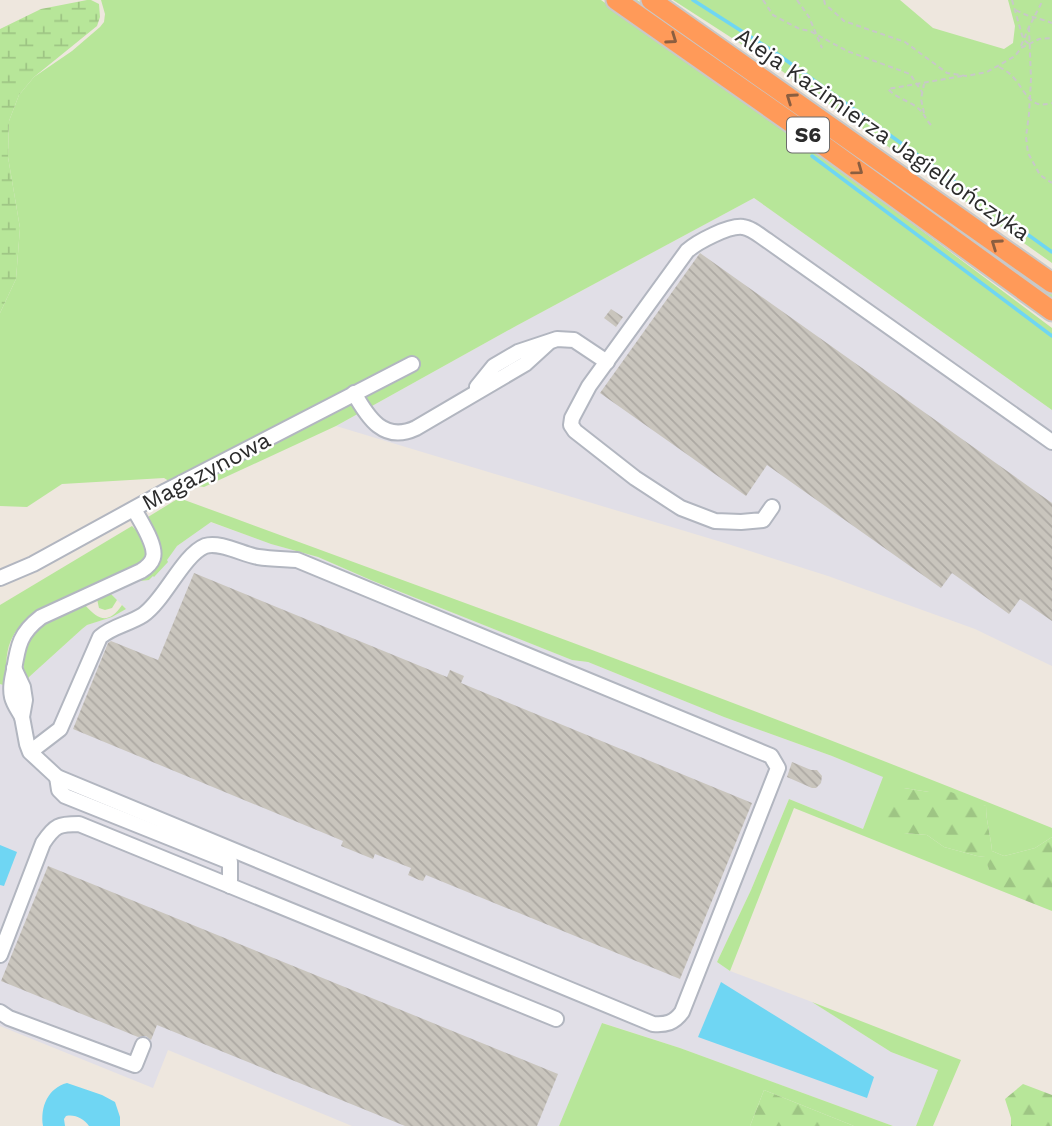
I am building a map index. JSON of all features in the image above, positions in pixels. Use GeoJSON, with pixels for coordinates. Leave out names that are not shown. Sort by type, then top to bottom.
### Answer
{"type":"FeatureCollection","features":[{"type":"Feature","properties":{"kind":"highway","name":"Aleja Kazimierza Jagiellończyka"},"geometry":{"type":"LineString","coordinates":[[616,0],[1052,311]]}},
{"type":"Feature","properties":{"kind":"highway","name":"Aleja Kazimierza Jagiellończyka"},"geometry":{"type":"LineString","coordinates":[[651,0],[1052,283]]}},
{"type":"Feature","properties":{"kind":"street"},"geometry":{"type":"LineString","coordinates":[[772,507],[763,520],[741,522],[715,521],[681,508],[647,486],[575,431],[571,425],[589,386],[687,251],[705,238],[736,227],[745,227],[768,241],[1052,442]]}},
{"type":"Feature","properties":{"kind":"street"},"geometry":{"type":"LineString","coordinates":[[354,393],[372,421],[382,428],[401,432],[416,428],[469,396],[494,366],[518,352],[557,339],[574,340],[607,362]]}},
{"type":"Feature","properties":{"kind":"street","name":"Magazynowa"},"geometry":{"type":"LineString","coordinates":[[0,578],[33,564],[412,364]]}},
{"type":"Feature","properties":{"kind":"street"},"geometry":{"type":"LineString","coordinates":[[30,752],[60,729],[100,637],[108,630],[143,615],[194,554],[206,546],[218,546],[255,557],[297,560],[771,756],[778,768],[681,1012],[670,1024],[653,1024],[57,777],[30,752],[27,744],[22,717],[25,700],[23,687],[14,668],[18,643],[23,633],[41,617],[149,566],[154,550],[134,509]]}},
{"type":"Feature","properties":{"kind":"street"},"geometry":{"type":"LineString","coordinates":[[57,777],[59,790],[65,796],[230,862],[230,886]]}},
{"type":"Feature","properties":{"kind":"street"},"geometry":{"type":"LineString","coordinates":[[0,955],[43,843],[52,830],[61,824],[79,824],[556,1019]]}},
{"type":"Feature","properties":{"kind":"street"},"geometry":{"type":"LineString","coordinates":[[0,1012],[9,1018],[135,1065],[143,1045]]}},
{"type":"Feature","properties":{"kind":"path"},"geometry":{"type":"LineString","coordinates":[[763,0],[773,15],[800,29],[810,31],[847,51],[910,75],[922,92]]}},
{"type":"Feature","properties":{"kind":"path"},"geometry":{"type":"LineString","coordinates":[[797,0],[809,17],[822,48]]}},
{"type":"Feature","properties":{"kind":"path"},"geometry":{"type":"LineString","coordinates":[[824,0],[844,21],[905,42],[947,73],[966,76]]}},
{"type":"Feature","properties":{"kind":"path"},"geometry":{"type":"LineString","coordinates":[[1012,0],[1024,40],[1029,44]]}},
{"type":"Feature","properties":{"kind":"path"},"geometry":{"type":"LineString","coordinates":[[924,114],[888,89],[987,72],[998,67],[1016,56],[1043,0]]}},
{"type":"Feature","properties":{"kind":"path"},"geometry":{"type":"LineString","coordinates":[[1015,10],[1052,23]]}},
{"type":"Feature","properties":{"kind":"path"},"geometry":{"type":"LineString","coordinates":[[1029,27],[1031,79],[1026,137],[1028,153],[1040,175],[1052,183]]}},
{"type":"Feature","properties":{"kind":"path"},"geometry":{"type":"LineString","coordinates":[[1021,48],[1039,39],[1052,38]]}},
{"type":"Feature","properties":{"kind":"path"},"geometry":{"type":"LineString","coordinates":[[998,67],[1014,78],[1034,103],[1052,103]]}},
{"type":"Feature","properties":{"kind":"path"},"geometry":{"type":"LineString","coordinates":[[924,84],[921,99],[925,118],[931,125]]}},
{"type":"Feature","properties":{"kind":"shaded area"},"geometry":{"type":"Polygon","coordinates":[[[754,198],[1052,410],[1052,666],[975,629],[828,576],[336,426],[754,198]]]}},
{"type":"Feature","properties":{"kind":"shaded area"},"geometry":{"type":"Polygon","coordinates":[[[210,522],[271,544],[318,557],[572,660],[588,662],[884,777],[863,829],[789,799],[717,962],[730,971],[812,1002],[891,1052],[938,1070],[916,1126],[893,1126],[680,1048],[603,1023],[559,1126],[352,1126],[168,1050],[153,1088],[0,1026],[0,684],[7,686],[26,683],[29,677],[87,625],[126,609],[109,592],[131,582],[149,580],[177,546],[210,522]]]}},
{"type":"Feature","properties":{"kind":"green space"},"geometry":{"type":"Polygon","coordinates":[[[87,0],[99,4],[100,17],[97,26],[34,77],[19,95],[9,121],[8,157],[20,228],[16,279],[0,313],[0,29],[41,9],[87,0]]]}},
{"type":"Feature","properties":{"kind":"green space"},"geometry":{"type":"Polygon","coordinates":[[[101,0],[601,0],[814,150],[1052,328],[1052,410],[754,198],[336,426],[204,487],[197,486],[187,492],[164,478],[62,484],[27,507],[0,506],[0,313],[16,279],[20,228],[8,157],[9,121],[19,95],[34,77],[72,51],[104,22],[101,0]]]}},
{"type":"Feature","properties":{"kind":"green space"},"geometry":{"type":"Polygon","coordinates":[[[627,0],[637,0],[1052,294],[1052,301],[627,0]]]}},
{"type":"Feature","properties":{"kind":"green space"},"geometry":{"type":"Polygon","coordinates":[[[673,0],[900,0],[933,28],[1004,49],[1013,43],[1015,26],[1008,0],[1052,0],[1052,263],[772,64],[673,0]]]}},
{"type":"Feature","properties":{"kind":"green space"},"geometry":{"type":"Polygon","coordinates":[[[179,498],[835,742],[1052,828],[1052,837],[1035,848],[1004,856],[992,851],[986,806],[904,788],[904,833],[927,835],[944,847],[986,857],[989,886],[794,808],[730,971],[717,962],[789,799],[863,829],[883,777],[588,662],[572,660],[318,557],[271,544],[211,522],[177,546],[168,562],[154,577],[133,582],[154,568],[161,553],[148,517],[179,498]]]}},
{"type":"Feature","properties":{"kind":"green space"},"geometry":{"type":"Polygon","coordinates":[[[132,526],[143,537],[147,553],[144,560],[138,566],[40,610],[29,618],[10,642],[6,662],[7,686],[0,684],[0,605],[132,526]]]}},
{"type":"Feature","properties":{"kind":"green space"},"geometry":{"type":"Polygon","coordinates":[[[124,586],[110,593],[117,600],[112,608],[99,608],[98,596],[124,586]]]}},
{"type":"Feature","properties":{"kind":"green space"},"geometry":{"type":"Polygon","coordinates":[[[85,605],[104,618],[113,615],[122,605],[126,609],[112,617],[87,625],[29,677],[26,683],[25,652],[35,632],[53,618],[85,605]]]}},
{"type":"Feature","properties":{"kind":"green space"},"geometry":{"type":"Polygon","coordinates":[[[904,788],[929,792],[941,788],[986,806],[992,851],[1004,856],[1035,848],[1052,837],[1052,911],[989,886],[989,870],[985,857],[944,847],[927,835],[904,833],[878,823],[875,812],[889,795],[904,788]]]}},
{"type":"Feature","properties":{"kind":"green space"},"geometry":{"type":"Polygon","coordinates":[[[812,1002],[961,1060],[933,1126],[916,1126],[938,1070],[891,1052],[812,1002]]]}},
{"type":"Feature","properties":{"kind":"green space"},"geometry":{"type":"Polygon","coordinates":[[[602,1023],[680,1048],[893,1126],[854,1126],[764,1090],[750,1126],[559,1126],[602,1023]]]}},
{"type":"Feature","properties":{"kind":"green space"},"geometry":{"type":"Polygon","coordinates":[[[1023,1084],[1052,1095],[1052,1126],[1011,1126],[1005,1099],[1023,1084]]]}},
{"type":"Feature","properties":{"kind":"green space"},"geometry":{"type":"Polygon","coordinates":[[[764,1090],[854,1126],[750,1126],[764,1090]]]}},
{"type":"Feature","properties":{"kind":"water"},"geometry":{"type":"Polygon","coordinates":[[[0,845],[17,852],[4,886],[0,885],[0,845]]]}},
{"type":"Feature","properties":{"kind":"water"},"geometry":{"type":"Polygon","coordinates":[[[721,982],[874,1077],[867,1098],[698,1037],[721,982]]]}},
{"type":"Feature","properties":{"kind":"water"},"geometry":{"type":"Polygon","coordinates":[[[67,1083],[115,1102],[120,1126],[89,1126],[79,1118],[66,1116],[65,1126],[43,1126],[47,1099],[55,1089],[67,1083]]]}},
{"type":"Feature","properties":{"kind":"building"},"geometry":{"type":"Polygon","coordinates":[[[700,253],[1052,503],[1052,621],[1020,599],[1009,614],[952,573],[941,588],[767,465],[746,496],[600,393],[700,253]]]}},
{"type":"Feature","properties":{"kind":"building"},"geometry":{"type":"Polygon","coordinates":[[[611,309],[623,317],[616,327],[604,318],[611,309]]]}},
{"type":"Feature","properties":{"kind":"building"},"geometry":{"type":"Polygon","coordinates":[[[194,573],[447,677],[450,670],[464,676],[461,683],[752,803],[680,979],[426,875],[423,881],[419,880],[408,875],[411,868],[375,854],[373,859],[341,846],[343,841],[73,729],[108,643],[111,641],[158,660],[194,573]]]}},
{"type":"Feature","properties":{"kind":"building"},"geometry":{"type":"Polygon","coordinates":[[[792,762],[817,770],[822,776],[821,783],[812,788],[787,777],[792,762]]]}},
{"type":"Feature","properties":{"kind":"building"},"geometry":{"type":"Polygon","coordinates":[[[48,866],[558,1074],[537,1126],[405,1126],[157,1025],[151,1040],[146,1036],[138,1037],[1,981],[48,866]]]}},
{"type":"Feature","properties":{"kind":"waterway"},"geometry":{"type":"LineString","coordinates":[[693,0],[776,53],[1052,252]]}},
{"type":"Feature","properties":{"kind":"waterway"},"geometry":{"type":"LineString","coordinates":[[812,156],[1052,336]]}}]}
